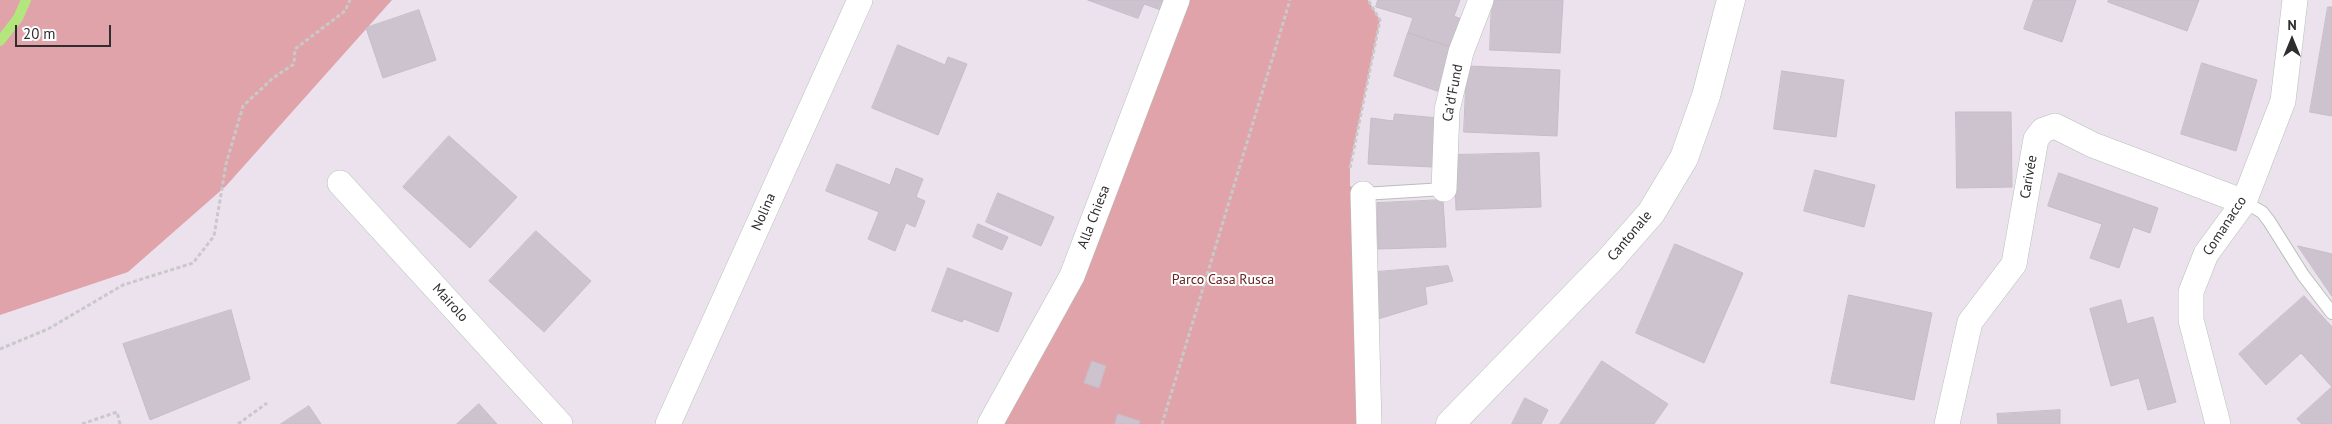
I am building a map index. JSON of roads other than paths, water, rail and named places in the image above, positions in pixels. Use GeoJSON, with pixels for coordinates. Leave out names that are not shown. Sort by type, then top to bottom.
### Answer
{"type":"FeatureCollection","features":[{"type":"Feature","properties":{"kind":"street","name":"Nolina"},"geometry":{"type":"LineString","coordinates":[[668,424],[860,0]]}},
{"type":"Feature","properties":{"kind":"street","name":"Alla Chiesa"},"geometry":{"type":"LineString","coordinates":[[990,424],[1072,276],[1176,0]]}},
{"type":"Feature","properties":{"kind":"street","name":"Ca'd'Fund"},"geometry":{"type":"LineString","coordinates":[[1444,189],[1447,110],[1461,52],[1481,0]]}},
{"type":"Feature","properties":{"kind":"street","name":"Cantonale"},"geometry":{"type":"LineString","coordinates":[[1450,424],[1608,262],[1651,212],[1684,158],[1706,96],[1731,0]]}},
{"type":"Feature","properties":{"kind":"street","name":"Comanacco"},"geometry":{"type":"LineString","coordinates":[[2218,424],[2199,359],[2190,303],[2194,280],[2206,254],[2244,202],[2283,101],[2295,0]]}},
{"type":"Feature","properties":{"kind":"street","name":"Carivée"},"geometry":{"type":"LineString","coordinates":[[1947,424],[1970,322],[2014,264],[2036,139],[2043,130],[2055,126],[2092,145],[2244,202]]}},
{"type":"Feature","properties":{"kind":"street","name":"Mairolo"},"geometry":{"type":"LineString","coordinates":[[340,183],[560,424]]}},
{"type":"Feature","properties":{"kind":"street"},"geometry":{"type":"LineString","coordinates":[[1364,194],[1369,424]]}},
{"type":"Feature","properties":{"kind":"lane"},"geometry":{"type":"LineString","coordinates":[[1364,194],[1444,189]]}},
{"type":"Feature","properties":{"kind":"lane"},"geometry":{"type":"LineString","coordinates":[[2244,202],[2262,212],[2303,275],[2332,313]]}},
{"type":"Feature","properties":{"kind":"waterway"},"geometry":{"type":"LineString","coordinates":[[0,41],[18,18],[26,0]]}},
{"type":"Feature","properties":{"kind":"park label","name":"Parco Casa Rusca"},"geometry":{"type":"Point","coordinates":[1223,280]}}]}
